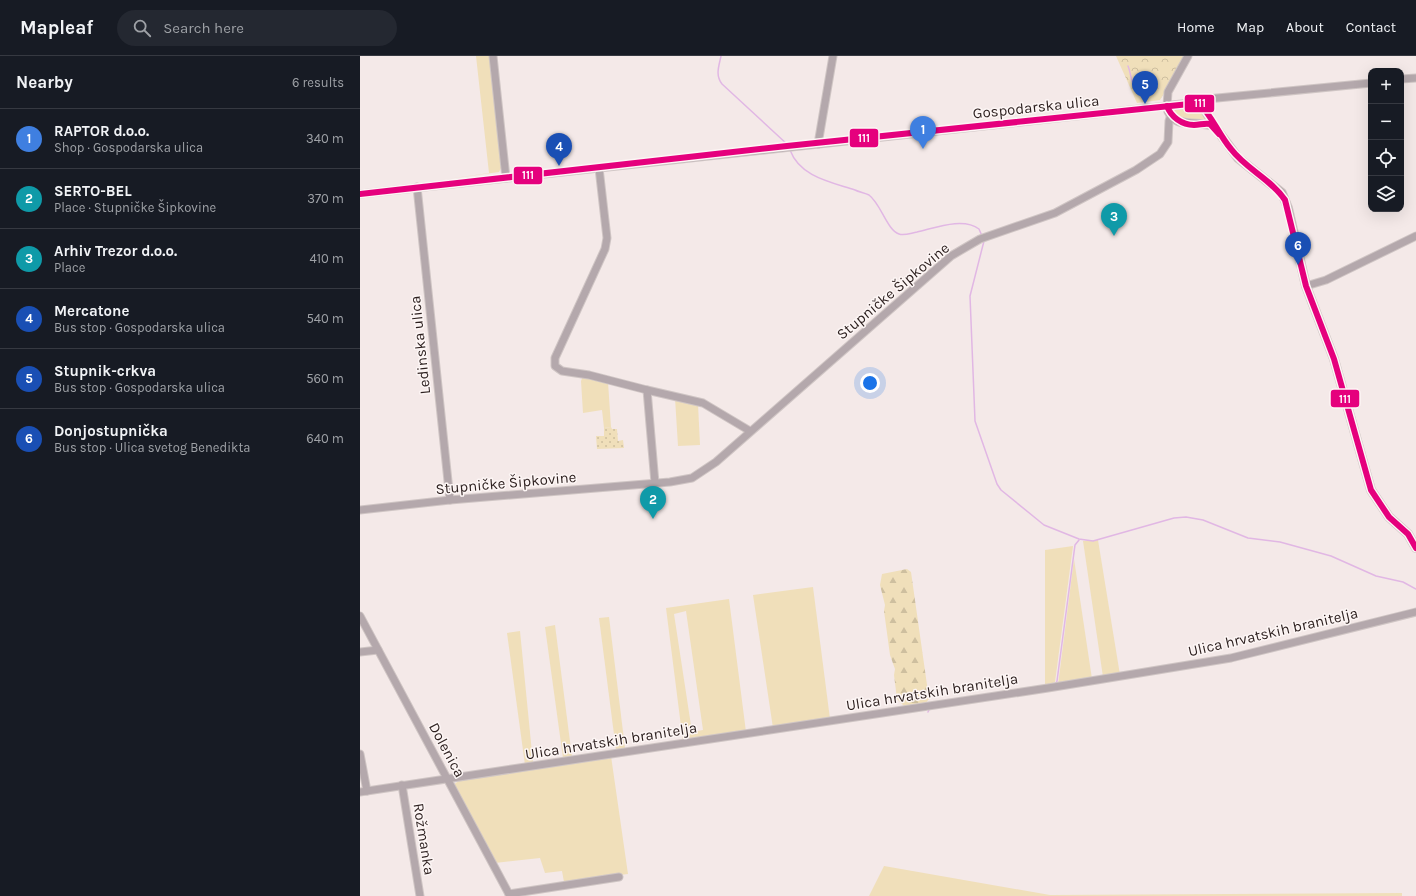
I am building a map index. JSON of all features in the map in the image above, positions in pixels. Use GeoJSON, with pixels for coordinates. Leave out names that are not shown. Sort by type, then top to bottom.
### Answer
{"type":"FeatureCollection","features":[{"type":"Feature","properties":{"kind":"main road"},"geometry":{"type":"LineString","coordinates":[[1215,127],[1208,124],[1186,124],[1171,115],[1167,106],[1199,103],[1238,158],[1282,193],[1288,208],[1306,286],[1334,359],[1371,490],[1389,516],[1408,534],[1416,548]]}},
{"type":"Feature","properties":{"kind":"street"},"geometry":{"type":"LineString","coordinates":[[493,56],[506,178]]}},
{"type":"Feature","properties":{"kind":"street"},"geometry":{"type":"LineString","coordinates":[[818,144],[833,56]]}},
{"type":"Feature","properties":{"kind":"street"},"geometry":{"type":"LineString","coordinates":[[1167,106],[1168,92],[1188,56]]}},
{"type":"Feature","properties":{"kind":"street"},"geometry":{"type":"LineString","coordinates":[[1404,79],[1416,78]]}},
{"type":"Feature","properties":{"kind":"street"},"geometry":{"type":"LineString","coordinates":[[1199,103],[1208,99],[1368,82]]}},
{"type":"Feature","properties":{"kind":"street","name":"Gospodarska ulica"},"geometry":{"type":"LineString","coordinates":[[360,194],[1167,106]]}},
{"type":"Feature","properties":{"kind":"street","name":"Stupničke Šipkovine"},"geometry":{"type":"LineString","coordinates":[[360,510],[450,500],[687,480],[696,476],[716,462],[951,256],[982,238],[1055,213],[1136,170],[1159,155],[1168,142],[1169,121],[1171,115]]}},
{"type":"Feature","properties":{"kind":"street"},"geometry":{"type":"LineString","coordinates":[[599,168],[607,238],[605,249],[555,358],[555,365],[562,371],[589,375],[703,403],[750,431]]}},
{"type":"Feature","properties":{"kind":"street","name":"Ledinska ulica"},"geometry":{"type":"LineString","coordinates":[[417,187],[450,500]]}},
{"type":"Feature","properties":{"kind":"street"},"geometry":{"type":"LineString","coordinates":[[1306,286],[1326,280],[1416,236]]}},
{"type":"Feature","properties":{"kind":"street"},"geometry":{"type":"LineString","coordinates":[[647,390],[655,483]]}},
{"type":"Feature","properties":{"kind":"street","name":"Ulica hrvatskih branitelja"},"geometry":{"type":"LineString","coordinates":[[447,779],[1048,688],[1231,658],[1416,612]]}},
{"type":"Feature","properties":{"kind":"street","name":"Dolenica"},"geometry":{"type":"LineString","coordinates":[[360,616],[510,895]]}},
{"type":"Feature","properties":{"kind":"street"},"geometry":{"type":"LineString","coordinates":[[360,652],[378,650]]}},
{"type":"Feature","properties":{"kind":"street","name":"Rožmanka"},"geometry":{"type":"LineString","coordinates":[[360,754],[363,791],[447,779]]}},
{"type":"Feature","properties":{"kind":"street","name":"Rožmanka"},"geometry":{"type":"LineString","coordinates":[[402,785],[420,896]]}},
{"type":"Feature","properties":{"kind":"street"},"geometry":{"type":"LineString","coordinates":[[510,895],[619,877]]}},
{"type":"Feature","properties":{"kind":"green space"},"geometry":{"type":"Polygon","coordinates":[[[476,56],[490,56],[501,168],[499,172],[447,179],[489,173],[476,56]]]}},
{"type":"Feature","properties":{"kind":"green space"},"geometry":{"type":"Polygon","coordinates":[[[1116,56],[1186,56],[1160,100],[1137,103],[1116,56]]]}},
{"type":"Feature","properties":{"kind":"green space"},"geometry":{"type":"Polygon","coordinates":[[[1200,107],[1207,119],[1203,122],[1180,118],[1173,110],[1174,108],[1200,107]]]}},
{"type":"Feature","properties":{"kind":"green space"},"geometry":{"type":"Polygon","coordinates":[[[583,376],[608,382],[611,427],[604,428],[602,410],[583,413],[581,381],[583,376]]]}},
{"type":"Feature","properties":{"kind":"green space"},"geometry":{"type":"Polygon","coordinates":[[[675,398],[698,404],[700,445],[678,446],[675,398]]]}},
{"type":"Feature","properties":{"kind":"green space"},"geometry":{"type":"Polygon","coordinates":[[[611,427],[612,429],[617,429],[618,441],[623,440],[624,448],[597,449],[596,436],[604,436],[604,428],[611,427]]]}},
{"type":"Feature","properties":{"kind":"green space"},"geometry":{"type":"Polygon","coordinates":[[[1098,540],[1120,675],[1103,677],[1083,541],[1098,540]]]}},
{"type":"Feature","properties":{"kind":"green space"},"geometry":{"type":"Polygon","coordinates":[[[1073,546],[1055,682],[1045,686],[1045,550],[1073,546]]]}},
{"type":"Feature","properties":{"kind":"green space"},"geometry":{"type":"Polygon","coordinates":[[[1074,559],[1092,679],[1058,685],[1074,559]]]}},
{"type":"Feature","properties":{"kind":"green space"},"geometry":{"type":"Polygon","coordinates":[[[907,569],[911,572],[929,699],[924,705],[905,707],[897,699],[894,675],[895,669],[890,655],[884,611],[885,605],[880,585],[882,574],[907,569]]]}},
{"type":"Feature","properties":{"kind":"green space"},"geometry":{"type":"Polygon","coordinates":[[[813,587],[830,719],[773,728],[753,595],[813,587]]]}},
{"type":"Feature","properties":{"kind":"green space"},"geometry":{"type":"Polygon","coordinates":[[[729,599],[746,732],[683,742],[666,608],[729,599]],[[686,611],[674,614],[692,732],[703,730],[686,611]]]}},
{"type":"Feature","properties":{"kind":"green space"},"geometry":{"type":"Polygon","coordinates":[[[609,617],[625,748],[616,750],[599,618],[609,617]]]}},
{"type":"Feature","properties":{"kind":"green space"},"geometry":{"type":"Polygon","coordinates":[[[555,625],[572,757],[563,758],[545,627],[555,625]]]}},
{"type":"Feature","properties":{"kind":"green space"},"geometry":{"type":"Polygon","coordinates":[[[520,631],[533,763],[525,765],[507,633],[520,631]]]}},
{"type":"Feature","properties":{"kind":"green space"},"geometry":{"type":"Polygon","coordinates":[[[611,756],[628,874],[564,882],[562,871],[545,873],[540,858],[495,863],[453,785],[460,780],[611,756]]]}},
{"type":"Feature","properties":{"kind":"green space"},"geometry":{"type":"Polygon","coordinates":[[[884,866],[1050,895],[1402,893],[1402,896],[869,896],[884,866]]]}},
{"type":"Feature","properties":{"kind":"waterway"},"geometry":{"type":"LineString","coordinates":[[721,56],[718,74],[722,84],[788,145]]}},
{"type":"Feature","properties":{"kind":"waterway"},"geometry":{"type":"LineString","coordinates":[[1128,66],[1136,91]]}},
{"type":"Feature","properties":{"kind":"waterway"},"geometry":{"type":"LineString","coordinates":[[790,150],[801,167],[817,177],[869,195],[877,204],[887,222],[895,232],[899,234],[903,235],[949,224],[965,224],[979,229],[982,236]]}},
{"type":"Feature","properties":{"kind":"waterway"},"geometry":{"type":"LineString","coordinates":[[984,241],[970,296],[975,421],[997,484],[1001,490],[1044,525],[1079,539],[1093,541],[1174,518],[1186,517],[1203,520],[1248,538],[1280,542],[1331,556],[1376,576],[1403,582],[1416,589]]}},
{"type":"Feature","properties":{"kind":"waterway"},"geometry":{"type":"LineString","coordinates":[[1055,685],[1057,681],[1075,545],[1079,540]]}},
{"type":"Feature","properties":{"kind":"transit line","name":"111"},"geometry":{"type":"LineString","coordinates":[[360,194],[787,146],[1199,103],[1237,156],[1273,186],[1285,200],[1306,286],[1334,359],[1371,490],[1389,517],[1408,534],[1416,548]]}},
{"type":"Feature","properties":{"kind":"transit line","name":"111"},"geometry":{"type":"LineString","coordinates":[[1167,106],[1171,114],[1181,122],[1190,125],[1210,124],[1219,134]]}},
{"type":"Feature","properties":{"kind":"place","name":"Stupnik-crkva"},"geometry":{"type":"Point","coordinates":[1145,104]}},
{"type":"Feature","properties":{"kind":"place","name":"RAPTOR d.o.o."},"geometry":{"type":"Point","coordinates":[923,149]}},
{"type":"Feature","properties":{"kind":"place","name":"Mercatone"},"geometry":{"type":"Point","coordinates":[559,166]}},
{"type":"Feature","properties":{"kind":"place","name":"Arhiv Trezor d.o.o."},"geometry":{"type":"Point","coordinates":[1114,236]}},
{"type":"Feature","properties":{"kind":"place","name":"Donjostupnička"},"geometry":{"type":"Point","coordinates":[1298,265]}},
{"type":"Feature","properties":{"kind":"place","name":"SERTO-BEL"},"geometry":{"type":"Point","coordinates":[653,519]}}]}
